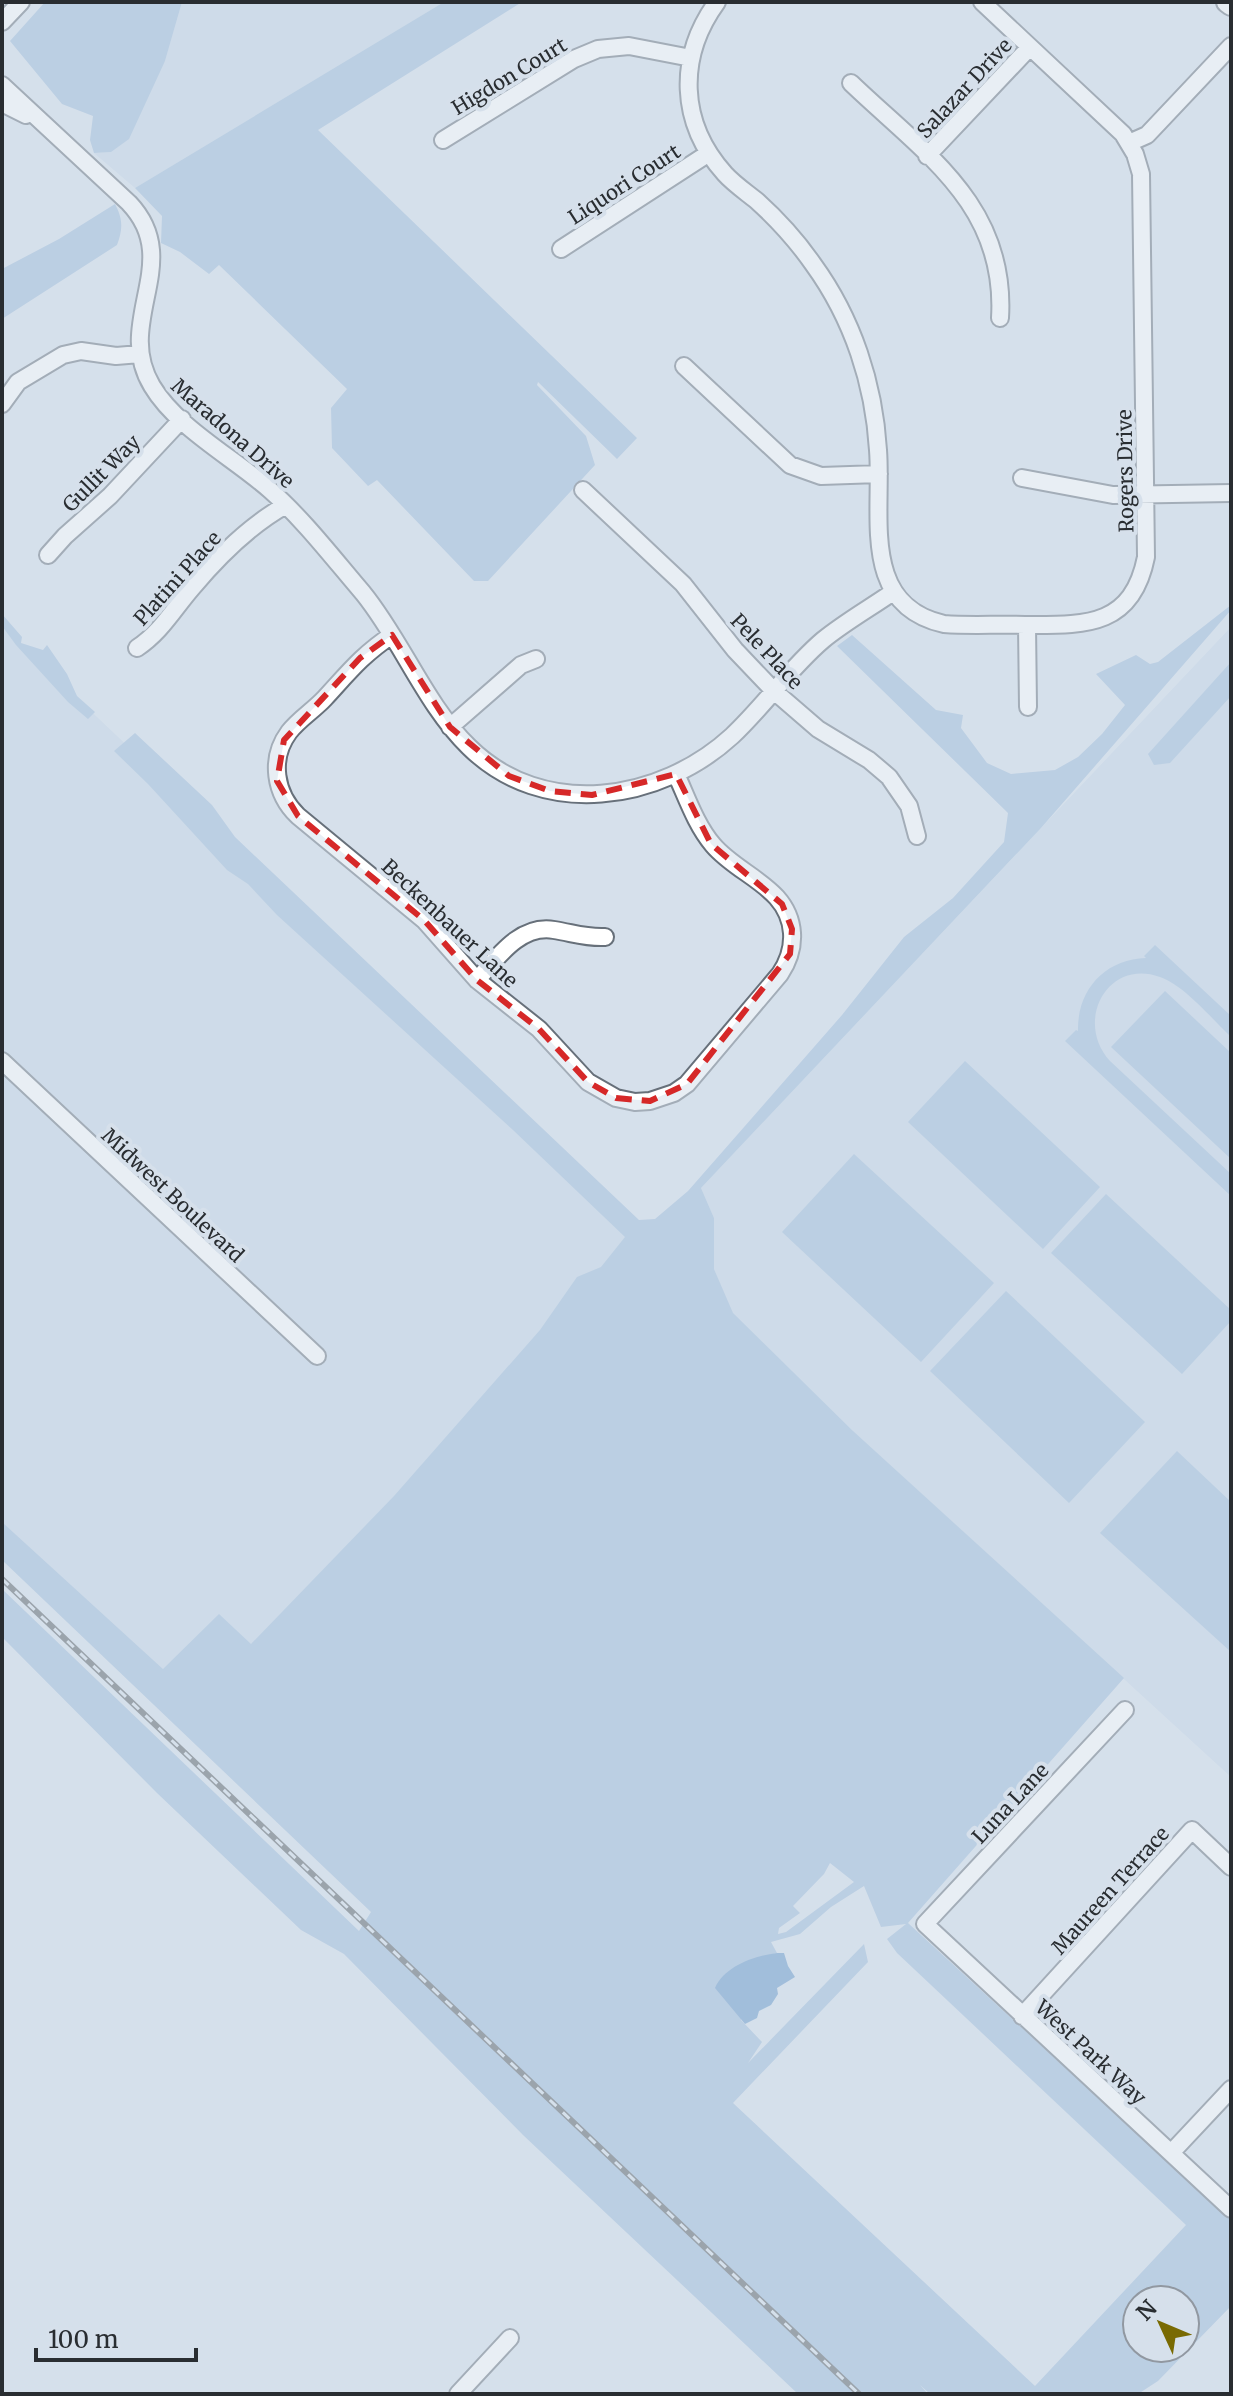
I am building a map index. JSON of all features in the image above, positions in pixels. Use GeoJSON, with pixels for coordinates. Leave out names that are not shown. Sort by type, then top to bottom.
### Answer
{"type":"FeatureCollection","features":[{"type":"Feature","properties":{"kind":"street"},"geometry":{"type":"LineString","coordinates":[[2,22],[21,2]]}},
{"type":"Feature","properties":{"kind":"street"},"geometry":{"type":"LineString","coordinates":[[717,2],[700,27],[691,58],[688,80],[692,110],[709,153],[729,177],[773,216],[820,273],[850,329],[872,399],[877,430],[882,563],[893,592]]}},
{"type":"Feature","properties":{"kind":"street"},"geometry":{"type":"LineString","coordinates":[[982,2],[1118,129],[1129,143],[1147,135],[1231,46]]}},
{"type":"Feature","properties":{"kind":"street","name":"Higdon Court"},"geometry":{"type":"LineString","coordinates":[[443,140],[588,52],[608,46],[629,46],[691,58]]}},
{"type":"Feature","properties":{"kind":"street","name":"Salazar Drive"},"geometry":{"type":"LineString","coordinates":[[927,156],[1030,47]]}},
{"type":"Feature","properties":{"kind":"street"},"geometry":{"type":"LineString","coordinates":[[851,83],[964,192],[986,231],[1000,279],[1000,318]]}},
{"type":"Feature","properties":{"kind":"street","name":"Maradona Drive"},"geometry":{"type":"LineString","coordinates":[[2,85],[129,203],[144,223],[152,256],[139,331],[140,354],[152,386],[182,419],[286,505],[362,593],[450,727],[496,769],[516,780],[550,791],[578,795],[614,793],[647,786],[676,774],[718,748],[822,641],[893,592]]}},
{"type":"Feature","properties":{"kind":"street","name":"Maradona Drive"},"geometry":{"type":"LineString","coordinates":[[2,103],[35,118]]}},
{"type":"Feature","properties":{"kind":"street","name":"Rogers Drive"},"geometry":{"type":"LineString","coordinates":[[893,592],[912,611],[935,622],[949,624],[1084,624],[1111,613],[1130,597],[1141,576],[1146,557],[1146,496],[1141,174],[1129,143]]}},
{"type":"Feature","properties":{"kind":"street","name":"Liquori Court"},"geometry":{"type":"LineString","coordinates":[[561,249],[709,153]]}},
{"type":"Feature","properties":{"kind":"street"},"geometry":{"type":"LineString","coordinates":[[2,404],[18,382],[63,355],[85,351],[116,356],[140,354]]}},
{"type":"Feature","properties":{"kind":"street"},"geometry":{"type":"LineString","coordinates":[[684,366],[790,465],[821,476],[879,474]]}},
{"type":"Feature","properties":{"kind":"street","name":"Gullit Way"},"geometry":{"type":"LineString","coordinates":[[48,555],[110,496],[182,419]]}},
{"type":"Feature","properties":{"kind":"street"},"geometry":{"type":"LineString","coordinates":[[1022,478],[1100,494],[1231,493]]}},
{"type":"Feature","properties":{"kind":"street","name":"Pele Place"},"geometry":{"type":"LineString","coordinates":[[583,490],[683,584],[735,650],[774,691],[818,729],[869,760],[889,777],[909,806],[917,836]]}},
{"type":"Feature","properties":{"kind":"street","name":"Platini Place"},"geometry":{"type":"LineString","coordinates":[[137,648],[154,637],[197,582],[231,547],[286,505]]}},
{"type":"Feature","properties":{"kind":"street"},"geometry":{"type":"LineString","coordinates":[[1027,625],[1028,707]]}},
{"type":"Feature","properties":{"kind":"street","name":"Beckenbauer Lane"},"geometry":{"type":"LineString","coordinates":[[392,635],[360,658],[287,735],[278,754],[277,781],[284,799],[295,813],[424,920],[477,980],[539,1029],[598,1090],[623,1100],[639,1102],[657,1099],[676,1091],[696,1075],[780,974],[792,945],[791,924],[782,904],[771,890],[711,844],[676,774]]}},
{"type":"Feature","properties":{"kind":"street"},"geometry":{"type":"LineString","coordinates":[[450,727],[521,665],[536,659]]}},
{"type":"Feature","properties":{"kind":"street"},"geometry":{"type":"LineString","coordinates":[[477,980],[510,945],[526,933],[545,929],[582,937],[605,937]]}},
{"type":"Feature","properties":{"kind":"street","name":"Midwest Boulevard"},"geometry":{"type":"LineString","coordinates":[[2,1061],[317,1356]]}},
{"type":"Feature","properties":{"kind":"street","name":"Luna Lane"},"geometry":{"type":"LineString","coordinates":[[925,1924],[1125,1710]]}},
{"type":"Feature","properties":{"kind":"street","name":"Maureen Terrace"},"geometry":{"type":"LineString","coordinates":[[1022,2016],[1192,1830],[1231,1867]]}},
{"type":"Feature","properties":{"kind":"street","name":"West Park Way"},"geometry":{"type":"LineString","coordinates":[[925,1924],[1231,2209]]}},
{"type":"Feature","properties":{"kind":"street"},"geometry":{"type":"LineString","coordinates":[[1171,2153],[1231,2089]]}},
{"type":"Feature","properties":{"kind":"street"},"geometry":{"type":"LineString","coordinates":[[458,2394],[510,2338]]}},
{"type":"Feature","properties":{"kind":"highlighted area"},"geometry":{"type":"Polygon","coordinates":[[[392,635],[450,727],[509,776],[550,791],[592,795],[676,774],[711,844],[782,904],[792,929],[790,954],[687,1084],[650,1101],[616,1098],[588,1082],[539,1029],[477,980],[424,920],[298,816],[277,781],[284,740],[360,658],[392,635]]]}},
{"type":"Feature","properties":{"kind":"shaded area"},"geometry":{"type":"Polygon","coordinates":[[[45,2],[182,2],[165,61],[129,139],[111,152],[94,153],[90,140],[93,116],[62,104],[10,41],[45,2]]]}},
{"type":"Feature","properties":{"kind":"shaded area"},"geometry":{"type":"Polygon","coordinates":[[[182,2],[444,2],[135,188],[94,153],[111,152],[165,61],[182,2]]]}},
{"type":"Feature","properties":{"kind":"shaded area"},"geometry":{"type":"Polygon","coordinates":[[[444,2],[522,2],[318,130],[637,438],[617,459],[538,382],[537,385],[586,436],[595,465],[488,581],[474,581],[377,480],[368,486],[332,448],[331,408],[347,389],[219,265],[209,274],[180,252],[161,243],[162,216],[135,188],[444,2]]]}},
{"type":"Feature","properties":{"kind":"shaded area"},"geometry":{"type":"Polygon","coordinates":[[[115,204],[121,224],[117,245],[2,319],[2,269],[59,239],[115,204]]]}},
{"type":"Feature","properties":{"kind":"shaded area"},"geometry":{"type":"Polygon","coordinates":[[[1231,605],[1231,610],[1041,828],[701,1188],[714,1218],[714,1269],[733,1313],[852,1430],[1124,1678],[908,1923],[1231,2220],[1231,2306],[1201,2337],[1201,2284],[1131,2284],[1186,2225],[897,1953],[887,1939],[906,1924],[881,1927],[864,1886],[831,1907],[800,1934],[771,1942],[777,1953],[752,1960],[741,2020],[762,2042],[748,2063],[864,1944],[868,1962],[733,2103],[1035,2386],[1121,2294],[1121,2364],[1175,2364],[1158,2381],[1138,2394],[930,2394],[920,2385],[928,2394],[798,2394],[523,2135],[344,1954],[301,1930],[157,1793],[2,1637],[2,1589],[359,1931],[371,1912],[2,1560],[2,1522],[163,1669],[219,1614],[251,1644],[394,1496],[540,1330],[577,1277],[601,1267],[625,1237],[513,1130],[277,915],[248,884],[227,870],[114,751],[135,733],[212,805],[235,837],[639,1220],[655,1219],[688,1191],[842,1015],[904,937],[953,898],[1004,842],[1008,813],[837,646],[852,635],[936,710],[963,715],[961,728],[987,763],[1011,774],[1055,770],[1078,757],[1125,705],[1096,674],[1136,655],[1150,664],[1158,662],[1231,605]],[[830,1863],[824,1874],[793,1906],[800,1913],[779,1928],[778,1934],[786,1932],[854,1882],[830,1863]]]}},
{"type":"Feature","properties":{"kind":"shaded area"},"geometry":{"type":"Polygon","coordinates":[[[2,614],[22,637],[21,643],[43,650],[47,645],[67,674],[77,696],[95,712],[88,719],[68,702],[16,645],[2,626],[2,614]]]}},
{"type":"Feature","properties":{"kind":"shaded area"},"geometry":{"type":"Polygon","coordinates":[[[2,627],[649,1240],[261,1654],[163,1669],[2,1522],[2,627]]]}},
{"type":"Feature","properties":{"kind":"shaded area"},"geometry":{"type":"Polygon","coordinates":[[[1231,627],[1231,1777],[852,1430],[732,1313],[714,1269],[714,1218],[701,1188],[1231,627]]]}},
{"type":"Feature","properties":{"kind":"shaded area"},"geometry":{"type":"Polygon","coordinates":[[[1231,662],[1231,696],[1170,763],[1154,765],[1148,754],[1231,662]]]}},
{"type":"Feature","properties":{"kind":"shaded area"},"geometry":{"type":"Polygon","coordinates":[[[1155,945],[1231,1016],[1231,1037],[1179,987],[1160,977],[1141,974],[1125,977],[1111,985],[1096,1012],[1095,1029],[1110,1061],[1231,1174],[1231,1196],[1065,1041],[1078,1031],[1082,1002],[1096,980],[1118,964],[1146,958],[1144,956],[1155,945]]]}},
{"type":"Feature","properties":{"kind":"shaded area"},"geometry":{"type":"Polygon","coordinates":[[[1165,991],[1231,1053],[1231,1159],[1111,1047],[1165,991]]]}},
{"type":"Feature","properties":{"kind":"shaded area"},"geometry":{"type":"Polygon","coordinates":[[[965,1061],[1100,1187],[1043,1249],[908,1122],[965,1061]]]}},
{"type":"Feature","properties":{"kind":"shaded area"},"geometry":{"type":"Polygon","coordinates":[[[854,1154],[994,1283],[921,1362],[782,1232],[854,1154]]]}},
{"type":"Feature","properties":{"kind":"shaded area"},"geometry":{"type":"Polygon","coordinates":[[[1106,1194],[1231,1310],[1231,1321],[1182,1374],[1051,1253],[1106,1194]]]}},
{"type":"Feature","properties":{"kind":"shaded area"},"geometry":{"type":"Polygon","coordinates":[[[1006,1291],[1145,1422],[1069,1503],[930,1371],[1006,1291]]]}},
{"type":"Feature","properties":{"kind":"shaded area"},"geometry":{"type":"Polygon","coordinates":[[[1177,1451],[1231,1502],[1231,1652],[1100,1533],[1177,1451]]]}},
{"type":"Feature","properties":{"kind":"shaded area"},"geometry":{"type":"Polygon","coordinates":[[[784,1953],[795,1977],[777,1988],[778,1994],[771,2005],[745,2024],[715,1988],[726,1974],[741,1963],[784,1953]]]}},
{"type":"Feature","properties":{"kind":"railway"},"geometry":{"type":"LineString","coordinates":[[2,1579],[859,2394]]}}]}
